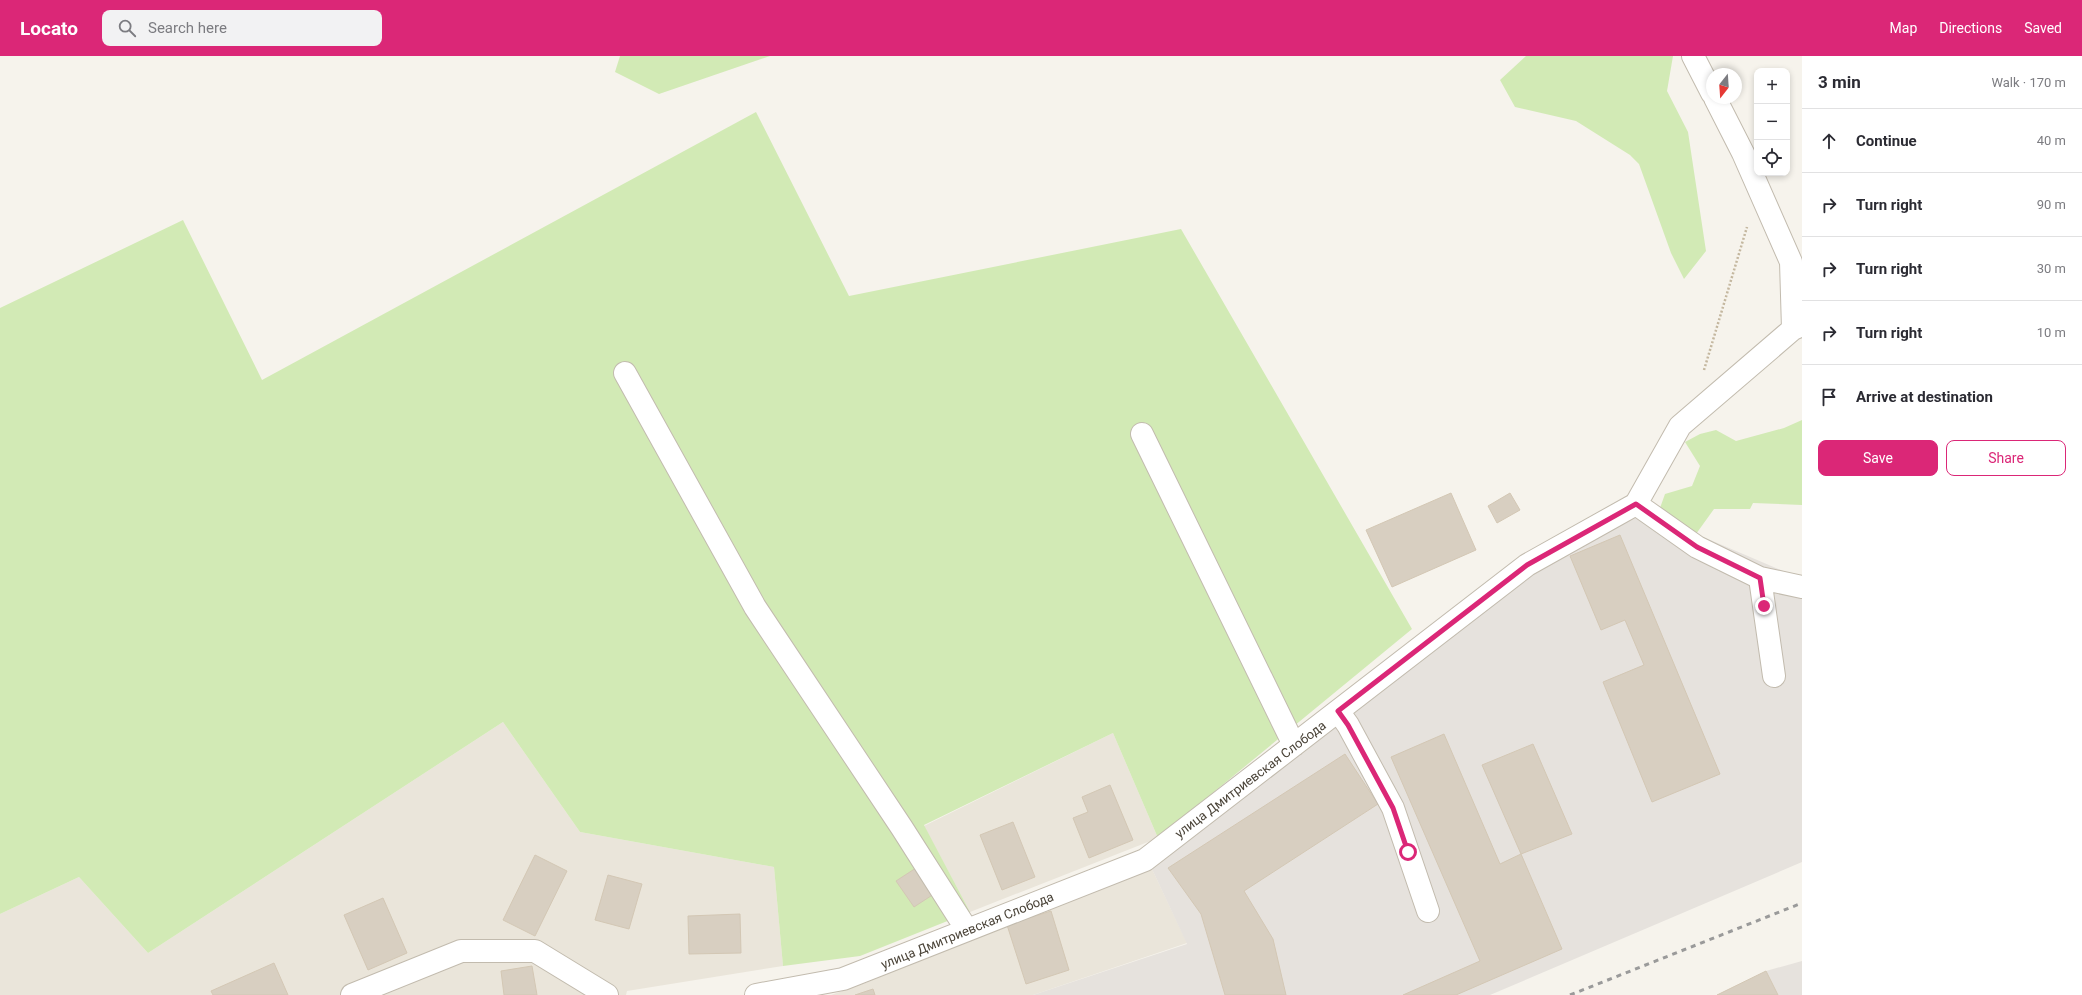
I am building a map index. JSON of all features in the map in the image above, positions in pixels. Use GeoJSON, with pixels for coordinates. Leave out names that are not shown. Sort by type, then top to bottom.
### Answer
{"type":"FeatureCollection","features":[{"type":"Feature","properties":{"kind":"street"},"geometry":{"type":"LineString","coordinates":[[1693,56],[1706,81]]}},
{"type":"Feature","properties":{"kind":"street"},"geometry":{"type":"LineString","coordinates":[[1717,104],[1743,153],[1791,262],[1797,327],[1680,426],[1636,504],[1697,547],[1760,578],[1802,587]]}},
{"type":"Feature","properties":{"kind":"street"},"geometry":{"type":"LineString","coordinates":[[625,373],[755,607],[898,822],[967,930]]}},
{"type":"Feature","properties":{"kind":"street"},"geometry":{"type":"LineString","coordinates":[[1142,434],[1294,745]]}},
{"type":"Feature","properties":{"kind":"street","name":"улица Дмитриевская Слобода"},"geometry":{"type":"LineString","coordinates":[[756,995],[843,979],[1145,860],[1527,565],[1636,504]]}},
{"type":"Feature","properties":{"kind":"street"},"geometry":{"type":"LineString","coordinates":[[1760,578],[1774,676]]}},
{"type":"Feature","properties":{"kind":"street"},"geometry":{"type":"LineString","coordinates":[[1338,711],[1348,725],[1393,808],[1428,911]]}},
{"type":"Feature","properties":{"kind":"street"},"geometry":{"type":"LineString","coordinates":[[352,995],[461,951],[535,951],[607,995]]}},
{"type":"Feature","properties":{"kind":"path"},"geometry":{"type":"LineString","coordinates":[[1704,372],[1747,229],[1747,221]]}},
{"type":"Feature","properties":{"kind":"shaded area"},"geometry":{"type":"Polygon","coordinates":[[[1647,513],[1802,579],[1802,862],[1490,995],[1033,995],[1187,944],[1151,867],[1426,654],[1565,551],[1647,513]]]}},
{"type":"Feature","properties":{"kind":"shaded area"},"geometry":{"type":"Polygon","coordinates":[[[503,722],[580,832],[774,867],[783,966],[627,991],[626,995],[0,995],[0,914],[79,877],[148,953],[503,722]]]}},
{"type":"Feature","properties":{"kind":"shaded area"},"geometry":{"type":"Polygon","coordinates":[[[1113,733],[1158,838],[970,912],[924,826],[1113,733]]]}},
{"type":"Feature","properties":{"kind":"shaded area"},"geometry":{"type":"Polygon","coordinates":[[[1151,867],[1187,943],[1033,995],[831,995],[868,982],[1049,906],[1151,867]]]}},
{"type":"Feature","properties":{"kind":"shaded area"},"geometry":{"type":"Polygon","coordinates":[[[1802,961],[1802,995],[1717,995],[1766,971],[1802,961]]]}},
{"type":"Feature","properties":{"kind":"green space"},"geometry":{"type":"Polygon","coordinates":[[[620,56],[770,56],[659,94],[615,72],[620,56]]]}},
{"type":"Feature","properties":{"kind":"green space"},"geometry":{"type":"Polygon","coordinates":[[[1526,56],[1673,56],[1667,91],[1688,132],[1706,251],[1684,279],[1671,253],[1639,164],[1630,155],[1576,121],[1515,107],[1500,80],[1526,56]]]}},
{"type":"Feature","properties":{"kind":"green space"},"geometry":{"type":"Polygon","coordinates":[[[756,112],[849,296],[1181,229],[1412,629],[1158,838],[1113,733],[924,825],[970,912],[860,956],[783,966],[774,867],[580,832],[503,722],[148,953],[79,877],[0,914],[0,308],[183,220],[262,380],[756,112]]]}},
{"type":"Feature","properties":{"kind":"green space"},"geometry":{"type":"Polygon","coordinates":[[[1802,420],[1802,505],[1753,503],[1750,509],[1714,509],[1696,534],[1660,508],[1665,494],[1692,486],[1700,466],[1685,442],[1700,434],[1716,430],[1736,441],[1784,428],[1802,420]]]}},
{"type":"Feature","properties":{"kind":"building"},"geometry":{"type":"Polygon","coordinates":[[[1451,493],[1476,550],[1392,587],[1366,530],[1451,493]]]}},
{"type":"Feature","properties":{"kind":"building"},"geometry":{"type":"Polygon","coordinates":[[[1510,493],[1520,510],[1497,523],[1488,506],[1510,493]]]}},
{"type":"Feature","properties":{"kind":"building"},"geometry":{"type":"Polygon","coordinates":[[[1620,535],[1720,774],[1652,802],[1603,682],[1644,665],[1625,620],[1601,630],[1570,556],[1620,535]]]}},
{"type":"Feature","properties":{"kind":"building"},"geometry":{"type":"Polygon","coordinates":[[[1444,734],[1500,864],[1521,854],[1562,949],[1456,995],[1403,995],[1480,961],[1391,757],[1444,734]]]}},
{"type":"Feature","properties":{"kind":"building"},"geometry":{"type":"Polygon","coordinates":[[[1533,744],[1572,834],[1521,854],[1482,765],[1533,744]]]}},
{"type":"Feature","properties":{"kind":"building"},"geometry":{"type":"Polygon","coordinates":[[[1345,754],[1378,804],[1244,891],[1273,939],[1286,995],[1225,995],[1201,914],[1168,868],[1345,754]]]}},
{"type":"Feature","properties":{"kind":"building"},"geometry":{"type":"Polygon","coordinates":[[[1110,785],[1133,840],[1089,858],[1073,818],[1088,812],[1082,797],[1110,785]]]}},
{"type":"Feature","properties":{"kind":"building"},"geometry":{"type":"Polygon","coordinates":[[[1013,822],[1035,877],[1002,890],[980,835],[1013,822]]]}},
{"type":"Feature","properties":{"kind":"building"},"geometry":{"type":"Polygon","coordinates":[[[535,855],[567,871],[535,936],[503,920],[535,855]]]}},
{"type":"Feature","properties":{"kind":"building"},"geometry":{"type":"Polygon","coordinates":[[[919,866],[937,892],[914,907],[896,881],[919,866]]]}},
{"type":"Feature","properties":{"kind":"building"},"geometry":{"type":"Polygon","coordinates":[[[608,875],[642,884],[629,929],[595,920],[608,875]]]}},
{"type":"Feature","properties":{"kind":"building"},"geometry":{"type":"Polygon","coordinates":[[[383,898],[407,953],[368,970],[344,915],[383,898]]]}},
{"type":"Feature","properties":{"kind":"building"},"geometry":{"type":"Polygon","coordinates":[[[1051,911],[1069,970],[1026,984],[1007,925],[1051,911]]]}},
{"type":"Feature","properties":{"kind":"building"},"geometry":{"type":"Polygon","coordinates":[[[740,914],[741,953],[689,954],[688,916],[740,914]]]}},
{"type":"Feature","properties":{"kind":"building"},"geometry":{"type":"Polygon","coordinates":[[[274,963],[288,995],[213,995],[211,991],[274,963]]]}},
{"type":"Feature","properties":{"kind":"building"},"geometry":{"type":"Polygon","coordinates":[[[532,966],[537,995],[504,995],[501,971],[532,966]]]}},
{"type":"Feature","properties":{"kind":"building"},"geometry":{"type":"Polygon","coordinates":[[[1766,971],[1778,995],[1717,995],[1766,971]]]}},
{"type":"Feature","properties":{"kind":"building"},"geometry":{"type":"Polygon","coordinates":[[[873,989],[875,995],[855,995],[873,989]]]}},
{"type":"Feature","properties":{"kind":"railway"},"geometry":{"type":"LineString","coordinates":[[1570,995],[1802,903]]}},
{"type":"Feature","properties":{"kind":"route"},"geometry":{"type":"LineString","coordinates":[[1408,852],[1393,808],[1348,725],[1338,711],[1527,565],[1636,504],[1697,547],[1760,578],[1764,606]]}}]}
